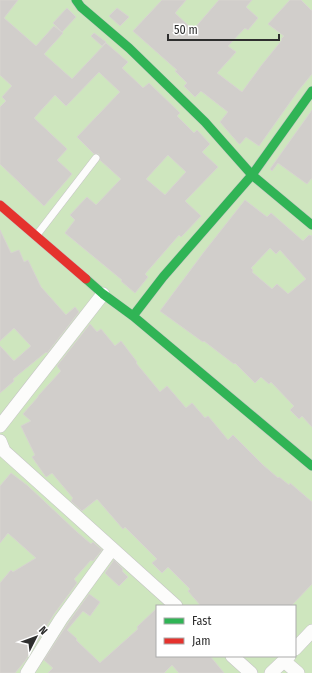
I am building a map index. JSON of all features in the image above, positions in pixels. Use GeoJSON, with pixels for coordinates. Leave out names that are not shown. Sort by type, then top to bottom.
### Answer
{"type":"FeatureCollection","features":[{"type":"Feature","properties":{"kind":"street"},"geometry":{"type":"LineString","coordinates":[[76,0],[129,48],[205,122],[252,175],[312,225]]}},
{"type":"Feature","properties":{"kind":"street"},"geometry":{"type":"LineString","coordinates":[[133,316],[163,277],[252,175],[312,91]]}},
{"type":"Feature","properties":{"kind":"street"},"geometry":{"type":"LineString","coordinates":[[0,205],[103,294],[133,316],[310,461]]}},
{"type":"Feature","properties":{"kind":"street"},"geometry":{"type":"LineString","coordinates":[[0,426],[103,294]]}},
{"type":"Feature","properties":{"kind":"street"},"geometry":{"type":"LineString","coordinates":[[1,449],[175,605]]}},
{"type":"Feature","properties":{"kind":"street"},"geometry":{"type":"LineString","coordinates":[[27,673],[61,618],[112,549]]}},
{"type":"Feature","properties":{"kind":"street"},"geometry":{"type":"LineString","coordinates":[[296,649],[312,631]]}},
{"type":"Feature","properties":{"kind":"street"},"geometry":{"type":"LineString","coordinates":[[233,657],[251,673]]}},
{"type":"Feature","properties":{"kind":"street"},"geometry":{"type":"LineString","coordinates":[[271,673],[286,659],[298,673]]}},
{"type":"Feature","properties":{"kind":"lane"},"geometry":{"type":"LineString","coordinates":[[36,236],[96,158]]}},
{"type":"Feature","properties":{"kind":"green space"},"geometry":{"type":"Polygon","coordinates":[[[0,0],[312,0],[312,673],[0,673],[0,0]]]}},
{"type":"Feature","properties":{"kind":"building"},"geometry":{"type":"Polygon","coordinates":[[[0,0],[18,0],[4,18],[36,46],[54,26],[63,33],[44,54],[72,79],[106,43],[128,62],[122,68],[143,88],[149,83],[180,113],[177,116],[194,133],[197,130],[210,144],[202,152],[218,167],[185,201],[201,216],[181,237],[179,235],[145,274],[148,277],[135,293],[121,281],[122,280],[65,233],[75,220],[70,215],[87,197],[96,205],[121,179],[100,160],[99,154],[94,154],[77,137],[120,92],[99,72],[66,106],[55,95],[34,118],[67,149],[57,160],[72,174],[44,206],[0,164],[0,107],[6,101],[2,97],[12,86],[0,75],[0,0]],[[168,155],[146,179],[165,195],[186,172],[168,155]]]}},
{"type":"Feature","properties":{"kind":"building"},"geometry":{"type":"Polygon","coordinates":[[[162,0],[186,0],[175,13],[193,30],[219,0],[252,0],[246,7],[258,18],[248,30],[245,28],[228,46],[236,52],[217,73],[242,92],[284,36],[268,24],[290,0],[301,0],[312,11],[312,74],[259,146],[246,137],[239,144],[220,122],[228,112],[201,91],[195,97],[184,86],[187,83],[175,71],[177,70],[133,31],[162,0]]]}},
{"type":"Feature","properties":{"kind":"building"},"geometry":{"type":"Polygon","coordinates":[[[67,8],[76,17],[62,32],[53,23],[67,8]]]}},
{"type":"Feature","properties":{"kind":"building"},"geometry":{"type":"Polygon","coordinates":[[[117,8],[129,17],[120,26],[109,16],[117,8]]]}},
{"type":"Feature","properties":{"kind":"building"},"geometry":{"type":"Polygon","coordinates":[[[94,33],[106,42],[102,46],[91,36],[94,33]]]}},
{"type":"Feature","properties":{"kind":"building"},"geometry":{"type":"Polygon","coordinates":[[[312,110],[312,178],[307,184],[278,163],[272,171],[270,169],[312,110]]]}},
{"type":"Feature","properties":{"kind":"building"},"geometry":{"type":"Polygon","coordinates":[[[245,200],[267,217],[271,213],[303,241],[309,235],[312,236],[312,427],[302,416],[299,419],[290,410],[294,406],[271,382],[269,384],[261,377],[255,383],[235,363],[234,364],[204,341],[203,342],[160,311],[245,200]],[[270,248],[251,268],[253,270],[252,272],[272,289],[277,284],[288,294],[306,279],[280,250],[276,254],[270,248]]]}},
{"type":"Feature","properties":{"kind":"building"},"geometry":{"type":"Polygon","coordinates":[[[0,230],[11,253],[19,250],[24,262],[28,260],[41,287],[66,315],[75,307],[79,312],[47,353],[46,352],[13,379],[14,381],[0,393],[0,346],[14,361],[31,346],[14,328],[0,341],[0,230]]]}},
{"type":"Feature","properties":{"kind":"building"},"geometry":{"type":"Polygon","coordinates":[[[90,324],[97,332],[101,329],[115,346],[121,341],[137,362],[136,363],[160,392],[167,386],[186,408],[192,403],[205,418],[208,416],[228,440],[233,435],[278,478],[279,477],[289,485],[290,483],[312,502],[312,584],[292,605],[200,605],[188,591],[190,589],[168,567],[162,573],[152,563],[157,559],[125,527],[123,529],[97,499],[82,511],[71,501],[73,498],[52,473],[46,477],[32,457],[35,455],[21,426],[31,421],[23,414],[61,371],[57,366],[90,324]]]}},
{"type":"Feature","properties":{"kind":"building"},"geometry":{"type":"Polygon","coordinates":[[[11,473],[28,486],[91,544],[93,542],[102,550],[74,579],[77,583],[54,614],[25,661],[15,673],[0,673],[0,583],[11,570],[13,572],[36,558],[8,533],[0,543],[0,486],[11,473]]]}},
{"type":"Feature","properties":{"kind":"building"},"geometry":{"type":"Polygon","coordinates":[[[114,560],[123,569],[122,571],[128,577],[119,586],[105,573],[114,560]]]}},
{"type":"Feature","properties":{"kind":"building"},"geometry":{"type":"Polygon","coordinates":[[[89,594],[100,602],[90,616],[83,611],[67,630],[100,663],[138,629],[137,627],[156,609],[156,657],[211,657],[224,673],[179,673],[172,665],[164,673],[48,673],[53,668],[44,660],[89,594]]]}},
{"type":"Feature","properties":{"kind":"traffic: fast"},"geometry":{"type":"LineString","coordinates":[[76,0],[81,7],[129,48],[205,122],[252,175],[312,225]]}},
{"type":"Feature","properties":{"kind":"traffic: fast"},"geometry":{"type":"LineString","coordinates":[[133,316],[163,277],[252,175],[312,91]]}},
{"type":"Feature","properties":{"kind":"traffic: fast"},"geometry":{"type":"LineString","coordinates":[[86,279],[103,294],[133,316],[312,466]]}},
{"type":"Feature","properties":{"kind":"traffic: jam"},"geometry":{"type":"LineString","coordinates":[[0,205],[86,279]]}}]}
